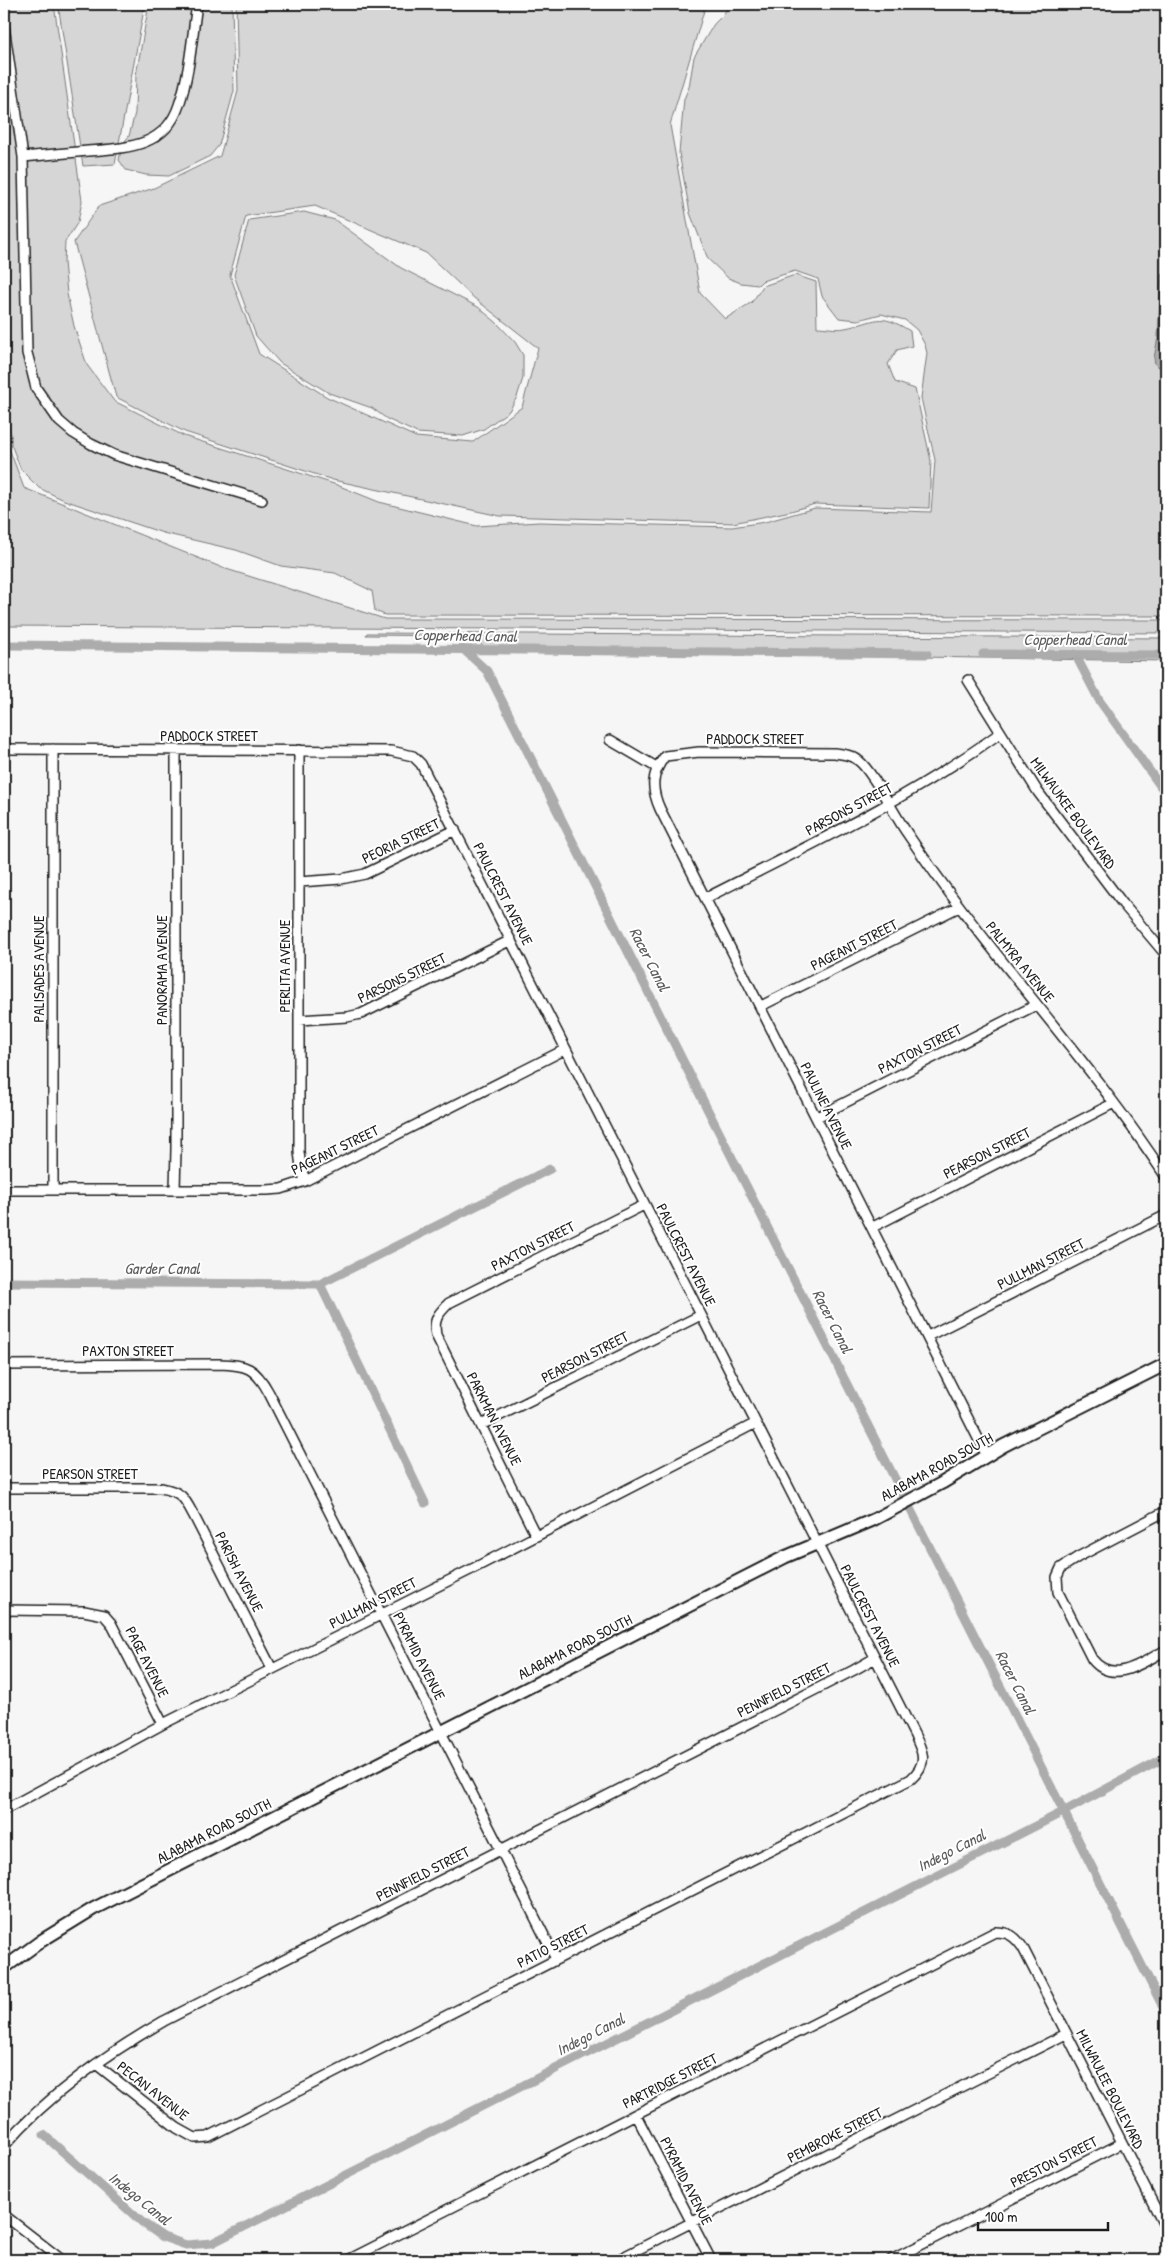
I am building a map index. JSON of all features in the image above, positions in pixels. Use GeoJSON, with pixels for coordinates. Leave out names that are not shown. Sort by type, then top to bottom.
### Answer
{"type":"FeatureCollection","features":[{"type":"Feature","properties":{"kind":"street"},"geometry":{"type":"LineString","coordinates":[[23,157],[129,148],[154,138],[165,128],[176,113],[184,90],[196,4]]}},
{"type":"Feature","properties":{"kind":"street"},"geometry":{"type":"LineString","coordinates":[[4,26],[23,157],[27,353],[36,388],[46,405],[73,433],[114,455],[262,500]]}},
{"type":"Feature","properties":{"kind":"street","name":"MILWAUKEE BOULEVARD"},"geometry":{"type":"LineString","coordinates":[[968,680],[1000,733],[1063,826],[1166,955]]}},
{"type":"Feature","properties":{"kind":"street","name":"PARSONS STREET"},"geometry":{"type":"LineString","coordinates":[[706,898],[888,804],[1000,733]]}},
{"type":"Feature","properties":{"kind":"street"},"geometry":{"type":"LineString","coordinates":[[610,740],[656,767]]}},
{"type":"Feature","properties":{"kind":"street","name":"PADDOCK STREET"},"geometry":{"type":"LineString","coordinates":[[4,749],[391,751],[413,756]]}},
{"type":"Feature","properties":{"kind":"street","name":"PALISADES AVENUE"},"geometry":{"type":"LineString","coordinates":[[53,1190],[54,749]]}},
{"type":"Feature","properties":{"kind":"street","name":"PANORAMA AVENUE"},"geometry":{"type":"LineString","coordinates":[[174,1190],[176,1149],[176,750]]}},
{"type":"Feature","properties":{"kind":"street","name":"PERLITA AVENUE"},"geometry":{"type":"LineString","coordinates":[[299,750],[300,1152],[301,1167],[305,1181]]}},
{"type":"Feature","properties":{"kind":"street","name":"PADDOCK STREET"},"geometry":{"type":"LineString","coordinates":[[656,767],[665,756],[699,752],[834,753],[847,755],[858,760]]}},
{"type":"Feature","properties":{"kind":"street","name":"PAULCREST AVENUE"},"geometry":{"type":"LineString","coordinates":[[413,756],[421,764],[455,830],[644,1205],[922,1748],[923,1760],[920,1770]]}},
{"type":"Feature","properties":{"kind":"street","name":"PALMYRA AVENUE"},"geometry":{"type":"LineString","coordinates":[[858,760],[868,769],[888,804],[959,907],[1114,1103],[1166,1177]]}},
{"type":"Feature","properties":{"kind":"street","name":"PAULINE AVENUE"},"geometry":{"type":"LineString","coordinates":[[656,767],[652,783],[655,799],[873,1227],[987,1456]]}},
{"type":"Feature","properties":{"kind":"street","name":"PEORIA STREET"},"geometry":{"type":"LineString","coordinates":[[299,882],[341,879],[365,874],[455,830]]}},
{"type":"Feature","properties":{"kind":"street","name":"PAGEANT STREET"},"geometry":{"type":"LineString","coordinates":[[760,1006],[959,907]]}},
{"type":"Feature","properties":{"kind":"street","name":"PARSONS STREET"},"geometry":{"type":"LineString","coordinates":[[299,1020],[340,1018],[361,1014],[511,940]]}},
{"type":"Feature","properties":{"kind":"street","name":"PAXTON STREET"},"geometry":{"type":"LineString","coordinates":[[817,1117],[1036,1005]]}},
{"type":"Feature","properties":{"kind":"street","name":"PAGEANT STREET"},"geometry":{"type":"LineString","coordinates":[[4,1190],[281,1189],[305,1181],[566,1049]]}},
{"type":"Feature","properties":{"kind":"street","name":"PEARSON STREET"},"geometry":{"type":"LineString","coordinates":[[873,1227],[1114,1103]]}},
{"type":"Feature","properties":{"kind":"street","name":"PAXTON STREET"},"geometry":{"type":"LineString","coordinates":[[437,1314],[449,1303],[644,1205]]}},
{"type":"Feature","properties":{"kind":"street","name":"PULLMAN STREET"},"geometry":{"type":"LineString","coordinates":[[928,1336],[1166,1215]]}},
{"type":"Feature","properties":{"kind":"street","name":"PARKMAN AVENUE"},"geometry":{"type":"LineString","coordinates":[[437,1314],[434,1325],[436,1335],[536,1536]]}},
{"type":"Feature","properties":{"kind":"street","name":"PEARSON STREET"},"geometry":{"type":"LineString","coordinates":[[481,1425],[701,1315]]}},
{"type":"Feature","properties":{"kind":"street","name":"ALABAMA ROAD SOUTH"},"geometry":{"type":"LineString","coordinates":[[4,1968],[41,1940],[93,1909],[818,1542],[918,1496],[987,1456],[1166,1364]]}},
{"type":"Feature","properties":{"kind":"street","name":"PAXTON STREET"},"geometry":{"type":"LineString","coordinates":[[4,1365],[229,1365],[252,1369]]}},
{"type":"Feature","properties":{"kind":"street","name":"PYRAMID AVENUE"},"geometry":{"type":"LineString","coordinates":[[252,1369],[270,1393],[556,1959]]}},
{"type":"Feature","properties":{"kind":"street","name":"PULLMAN STREET"},"geometry":{"type":"LineString","coordinates":[[4,1810],[163,1724],[756,1423]]}},
{"type":"Feature","properties":{"kind":"street","name":"PEARSON STREET"},"geometry":{"type":"LineString","coordinates":[[4,1488],[160,1488],[176,1491]]}},
{"type":"Feature","properties":{"kind":"street","name":"PARISH AVENUE"},"geometry":{"type":"LineString","coordinates":[[176,1491],[184,1498],[194,1516],[272,1670]]}},
{"type":"Feature","properties":{"kind":"street"},"geometry":{"type":"LineString","coordinates":[[1166,1511],[1078,1557],[1061,1568],[1057,1577],[1058,1592],[1063,1603],[1098,1667],[1111,1672],[1122,1671],[1166,1650]]}},
{"type":"Feature","properties":{"kind":"street","name":"PAGE AVENUE"},"geometry":{"type":"LineString","coordinates":[[4,1610],[84,1611],[104,1615],[111,1622],[163,1724]]}},
{"type":"Feature","properties":{"kind":"street","name":"PENNFIELD STREET"},"geometry":{"type":"LineString","coordinates":[[4,2146],[38,2112],[96,2064],[164,2021],[875,1658]]}},
{"type":"Feature","properties":{"kind":"street","name":"PATIO STREET"},"geometry":{"type":"LineString","coordinates":[[195,2138],[208,2137],[231,2126],[902,1784],[920,1770]]}},
{"type":"Feature","properties":{"kind":"street","name":"PARTRIDGE STREET"},"geometry":{"type":"LineString","coordinates":[[348,2260],[636,2115],[984,1936],[995,1932],[1007,1932],[1017,1939],[1030,1961]]}},
{"type":"Feature","properties":{"kind":"street","name":"MILWAULEE BOULEVARD"},"geometry":{"type":"LineString","coordinates":[[1030,1961],[1166,2229]]}},
{"type":"Feature","properties":{"kind":"street","name":"PEMBROKE STREET"},"geometry":{"type":"LineString","coordinates":[[617,2260],[1066,2034]]}},
{"type":"Feature","properties":{"kind":"street","name":"PECAN AVENUE"},"geometry":{"type":"LineString","coordinates":[[96,2064],[177,2128],[195,2138]]}},
{"type":"Feature","properties":{"kind":"street","name":"PYRAMID AVENUE"},"geometry":{"type":"LineString","coordinates":[[636,2115],[711,2260]]}},
{"type":"Feature","properties":{"kind":"street","name":"PRESTON STREET"},"geometry":{"type":"LineString","coordinates":[[891,2260],[1122,2143]]}},
{"type":"Feature","properties":{"kind":"street"},"geometry":{"type":"LineString","coordinates":[[4,2215],[62,2260]]}},
{"type":"Feature","properties":{"kind":"shaded area"},"geometry":{"type":"Polygon","coordinates":[[[4,4],[54,4],[82,201],[78,222],[65,242],[64,262],[67,294],[74,326],[87,365],[114,401],[184,436],[337,485],[379,502],[477,526],[539,522],[732,527],[765,522],[815,508],[931,512],[935,460],[921,398],[927,353],[917,330],[905,320],[881,314],[858,320],[839,318],[822,296],[818,279],[795,271],[762,281],[758,285],[741,283],[728,278],[708,259],[690,213],[679,153],[684,99],[689,87],[694,57],[714,24],[730,4],[1166,4],[1166,616],[385,615],[375,611],[372,591],[335,573],[281,566],[236,550],[163,533],[64,500],[39,488],[21,470],[11,444],[11,435],[4,411],[4,4]]]}},
{"type":"Feature","properties":{"kind":"shaded area"},"geometry":{"type":"Polygon","coordinates":[[[58,4],[145,4],[115,164],[83,166],[58,4]]]}},
{"type":"Feature","properties":{"kind":"shaded area"},"geometry":{"type":"Polygon","coordinates":[[[149,4],[232,4],[234,91],[219,145],[210,156],[169,176],[146,175],[126,170],[119,160],[122,145],[129,136],[135,113],[136,75],[149,4]]]}},
{"type":"Feature","properties":{"kind":"shaded area"},"geometry":{"type":"Polygon","coordinates":[[[236,4],[706,4],[670,125],[700,293],[725,319],[752,302],[763,286],[795,275],[816,282],[817,327],[842,329],[871,321],[884,320],[891,321],[910,331],[912,346],[897,350],[888,364],[895,382],[915,389],[931,461],[929,508],[815,504],[733,523],[500,516],[333,480],[185,432],[116,397],[74,242],[99,206],[154,188],[220,156],[238,91],[236,4]],[[315,206],[246,216],[230,275],[259,354],[327,397],[416,437],[473,442],[522,407],[538,348],[474,298],[426,253],[315,206]]]}},
{"type":"Feature","properties":{"kind":"shaded area"},"geometry":{"type":"Polygon","coordinates":[[[304,212],[335,220],[401,268],[478,307],[496,322],[515,342],[523,355],[523,378],[517,397],[509,411],[484,429],[463,436],[417,433],[387,419],[372,408],[329,393],[280,363],[256,336],[234,275],[249,220],[304,212]]]}},
{"type":"Feature","properties":{"kind":"shaded area"},"geometry":{"type":"Polygon","coordinates":[[[1166,268],[1166,372],[1155,364],[1154,358],[1158,337],[1161,276],[1166,268]]]}},
{"type":"Feature","properties":{"kind":"shaded area"},"geometry":{"type":"Polygon","coordinates":[[[4,435],[24,488],[223,568],[385,619],[1166,620],[1166,633],[4,626],[4,435]]]}},
{"type":"Feature","properties":{"kind":"shaded area"},"geometry":{"type":"Polygon","coordinates":[[[367,633],[1166,638],[1166,661],[486,650],[479,642],[462,636],[366,635],[367,633]]]}},
{"type":"Feature","properties":{"kind":"waterway","name":"Copperhead Canal"},"geometry":{"type":"LineString","coordinates":[[4,645],[927,654]]}},
{"type":"Feature","properties":{"kind":"waterway","name":"Racer Canal"},"geometry":{"type":"LineString","coordinates":[[463,649],[487,671],[1166,2013]]}},
{"type":"Feature","properties":{"kind":"waterway","name":"Copperhead Canal"},"geometry":{"type":"LineString","coordinates":[[983,654],[1166,655]]}},
{"type":"Feature","properties":{"kind":"waterway"},"geometry":{"type":"LineString","coordinates":[[1075,654],[1099,700],[1166,794]]}},
{"type":"Feature","properties":{"kind":"waterway","name":"Garder Canal"},"geometry":{"type":"LineString","coordinates":[[4,1282],[320,1284],[550,1169]]}},
{"type":"Feature","properties":{"kind":"waterway","name":"Garder Canal"},"geometry":{"type":"LineString","coordinates":[[320,1284],[425,1503]]}},
{"type":"Feature","properties":{"kind":"waterway","name":"Indego Canal"},"geometry":{"type":"LineString","coordinates":[[44,2135],[143,2223],[163,2237],[186,2245],[212,2243],[1063,1812],[1166,1757]]}}]}
